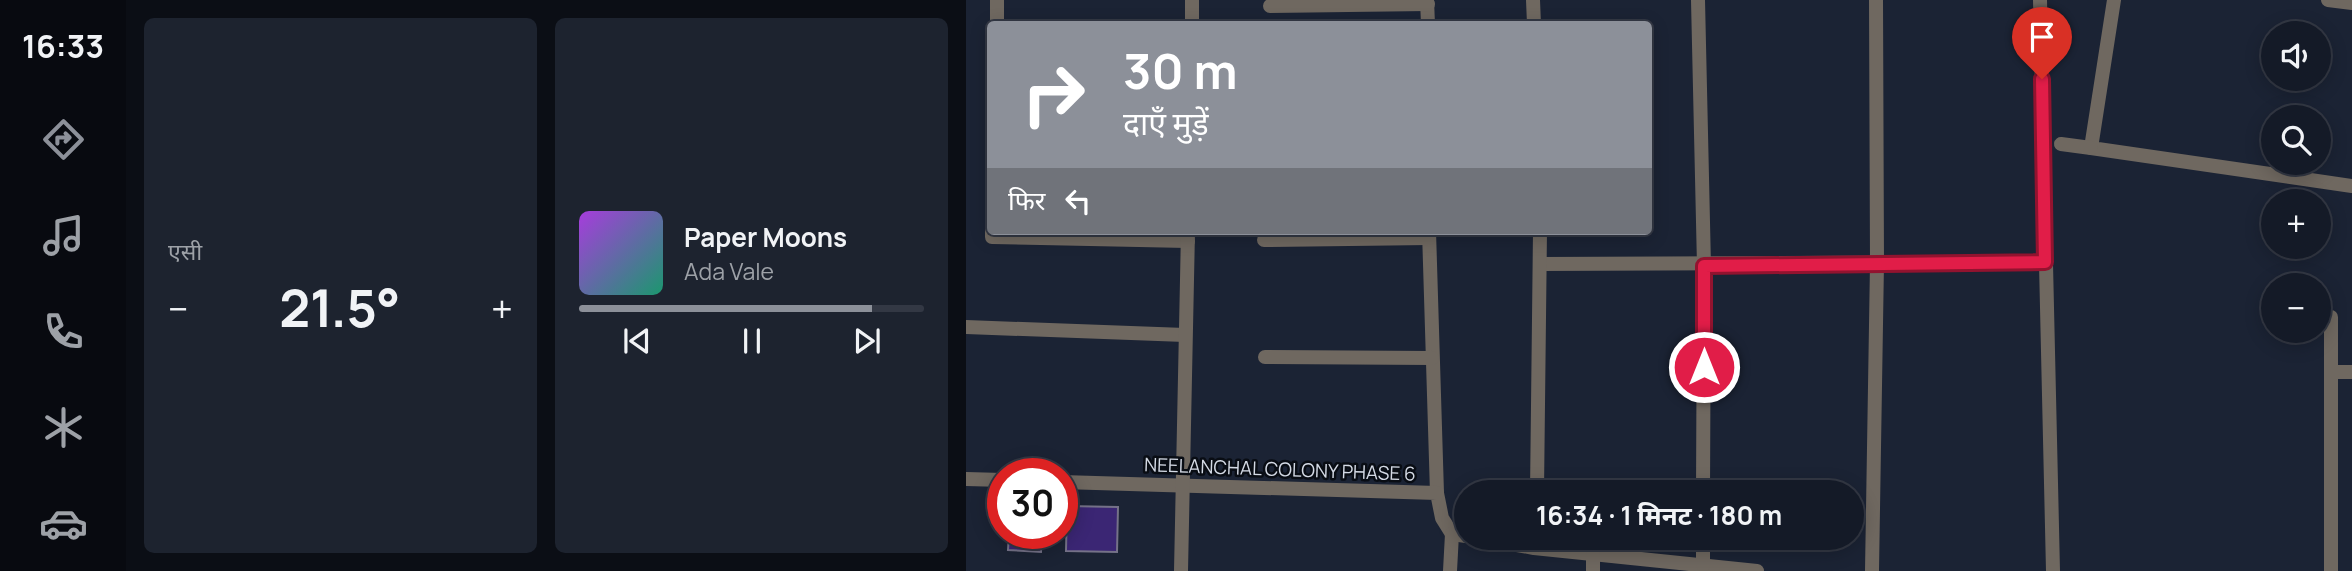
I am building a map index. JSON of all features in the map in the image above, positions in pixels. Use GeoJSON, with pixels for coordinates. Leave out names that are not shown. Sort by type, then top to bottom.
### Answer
{"type":"FeatureCollection","features":[{"type":"Feature","properties":{"kind":"street"},"geometry":{"type":"LineString","coordinates":[[997,0],[997,21]]}},
{"type":"Feature","properties":{"kind":"street"},"geometry":{"type":"LineString","coordinates":[[1192,0],[1192,21]]}},
{"type":"Feature","properties":{"kind":"street"},"geometry":{"type":"LineString","coordinates":[[1533,0],[1534,21]]}},
{"type":"Feature","properties":{"kind":"street"},"geometry":{"type":"LineString","coordinates":[[1698,0],[1704,266],[1703,480]]}},
{"type":"Feature","properties":{"kind":"street"},"geometry":{"type":"LineString","coordinates":[[1872,571],[1877,263],[1876,0]]}},
{"type":"Feature","properties":{"kind":"street"},"geometry":{"type":"LineString","coordinates":[[2040,0],[2053,571]]}},
{"type":"Feature","properties":{"kind":"street"},"geometry":{"type":"LineString","coordinates":[[2091,148],[2114,0]]}},
{"type":"Feature","properties":{"kind":"street"},"geometry":{"type":"LineString","coordinates":[[2328,0],[2352,4]]}},
{"type":"Feature","properties":{"kind":"street"},"geometry":{"type":"LineString","coordinates":[[1270,6],[1427,2],[1428,21]]}},
{"type":"Feature","properties":{"kind":"street"},"geometry":{"type":"LineString","coordinates":[[2061,144],[2352,186]]}},
{"type":"Feature","properties":{"kind":"street"},"geometry":{"type":"LineString","coordinates":[[992,235],[1188,236],[1181,571]]}},
{"type":"Feature","properties":{"kind":"street"},"geometry":{"type":"LineString","coordinates":[[1264,240],[1402,235]]}},
{"type":"Feature","properties":{"kind":"street"},"geometry":{"type":"LineString","coordinates":[[1429,235],[1437,493]]}},
{"type":"Feature","properties":{"kind":"street"},"geometry":{"type":"LineString","coordinates":[[1537,480],[1540,235]]}},
{"type":"Feature","properties":{"kind":"street"},"geometry":{"type":"LineString","coordinates":[[1541,264],[1704,266],[2045,262]]}},
{"type":"Feature","properties":{"kind":"street"},"geometry":{"type":"LineString","coordinates":[[966,327],[1185,335]]}},
{"type":"Feature","properties":{"kind":"street"},"geometry":{"type":"LineString","coordinates":[[2331,343],[2331,571]]}},
{"type":"Feature","properties":{"kind":"street"},"geometry":{"type":"LineString","coordinates":[[1265,357],[1432,358]]}},
{"type":"Feature","properties":{"kind":"street"},"geometry":{"type":"LineString","coordinates":[[2331,372],[2352,372]]}},
{"type":"Feature","properties":{"kind":"street"},"geometry":{"type":"LineString","coordinates":[[966,479],[987,480]]}},
{"type":"Feature","properties":{"kind":"street","name":"NEELANCHAL COLONY PHASE 6"},"geometry":{"type":"LineString","coordinates":[[1078,482],[1437,493],[1442,518],[1454,528]]}},
{"type":"Feature","properties":{"kind":"street"},"geometry":{"type":"LineString","coordinates":[[1450,571],[1458,550]]}},
{"type":"Feature","properties":{"kind":"street"},"geometry":{"type":"LineString","coordinates":[[1568,550],[1593,555],[1757,571]]}},
{"type":"Feature","properties":{"kind":"street"},"geometry":{"type":"LineString","coordinates":[[1703,550],[1703,565]]}},
{"type":"Feature","properties":{"kind":"street"},"geometry":{"type":"LineString","coordinates":[[1593,555],[1593,571]]}},
{"type":"Feature","properties":{"kind":"building"},"geometry":{"type":"Polygon","coordinates":[[[1078,506],[1118,507],[1117,552],[1066,551],[1078,549],[1078,506]]]}},
{"type":"Feature","properties":{"kind":"building"},"geometry":{"type":"Polygon","coordinates":[[[1008,549],[1041,549],[1041,552],[1008,549]]]}},
{"type":"Feature","properties":{"kind":"route"},"geometry":{"type":"LineString","coordinates":[[1704,367],[1704,266],[2045,262],[2042,79]]}}]}
